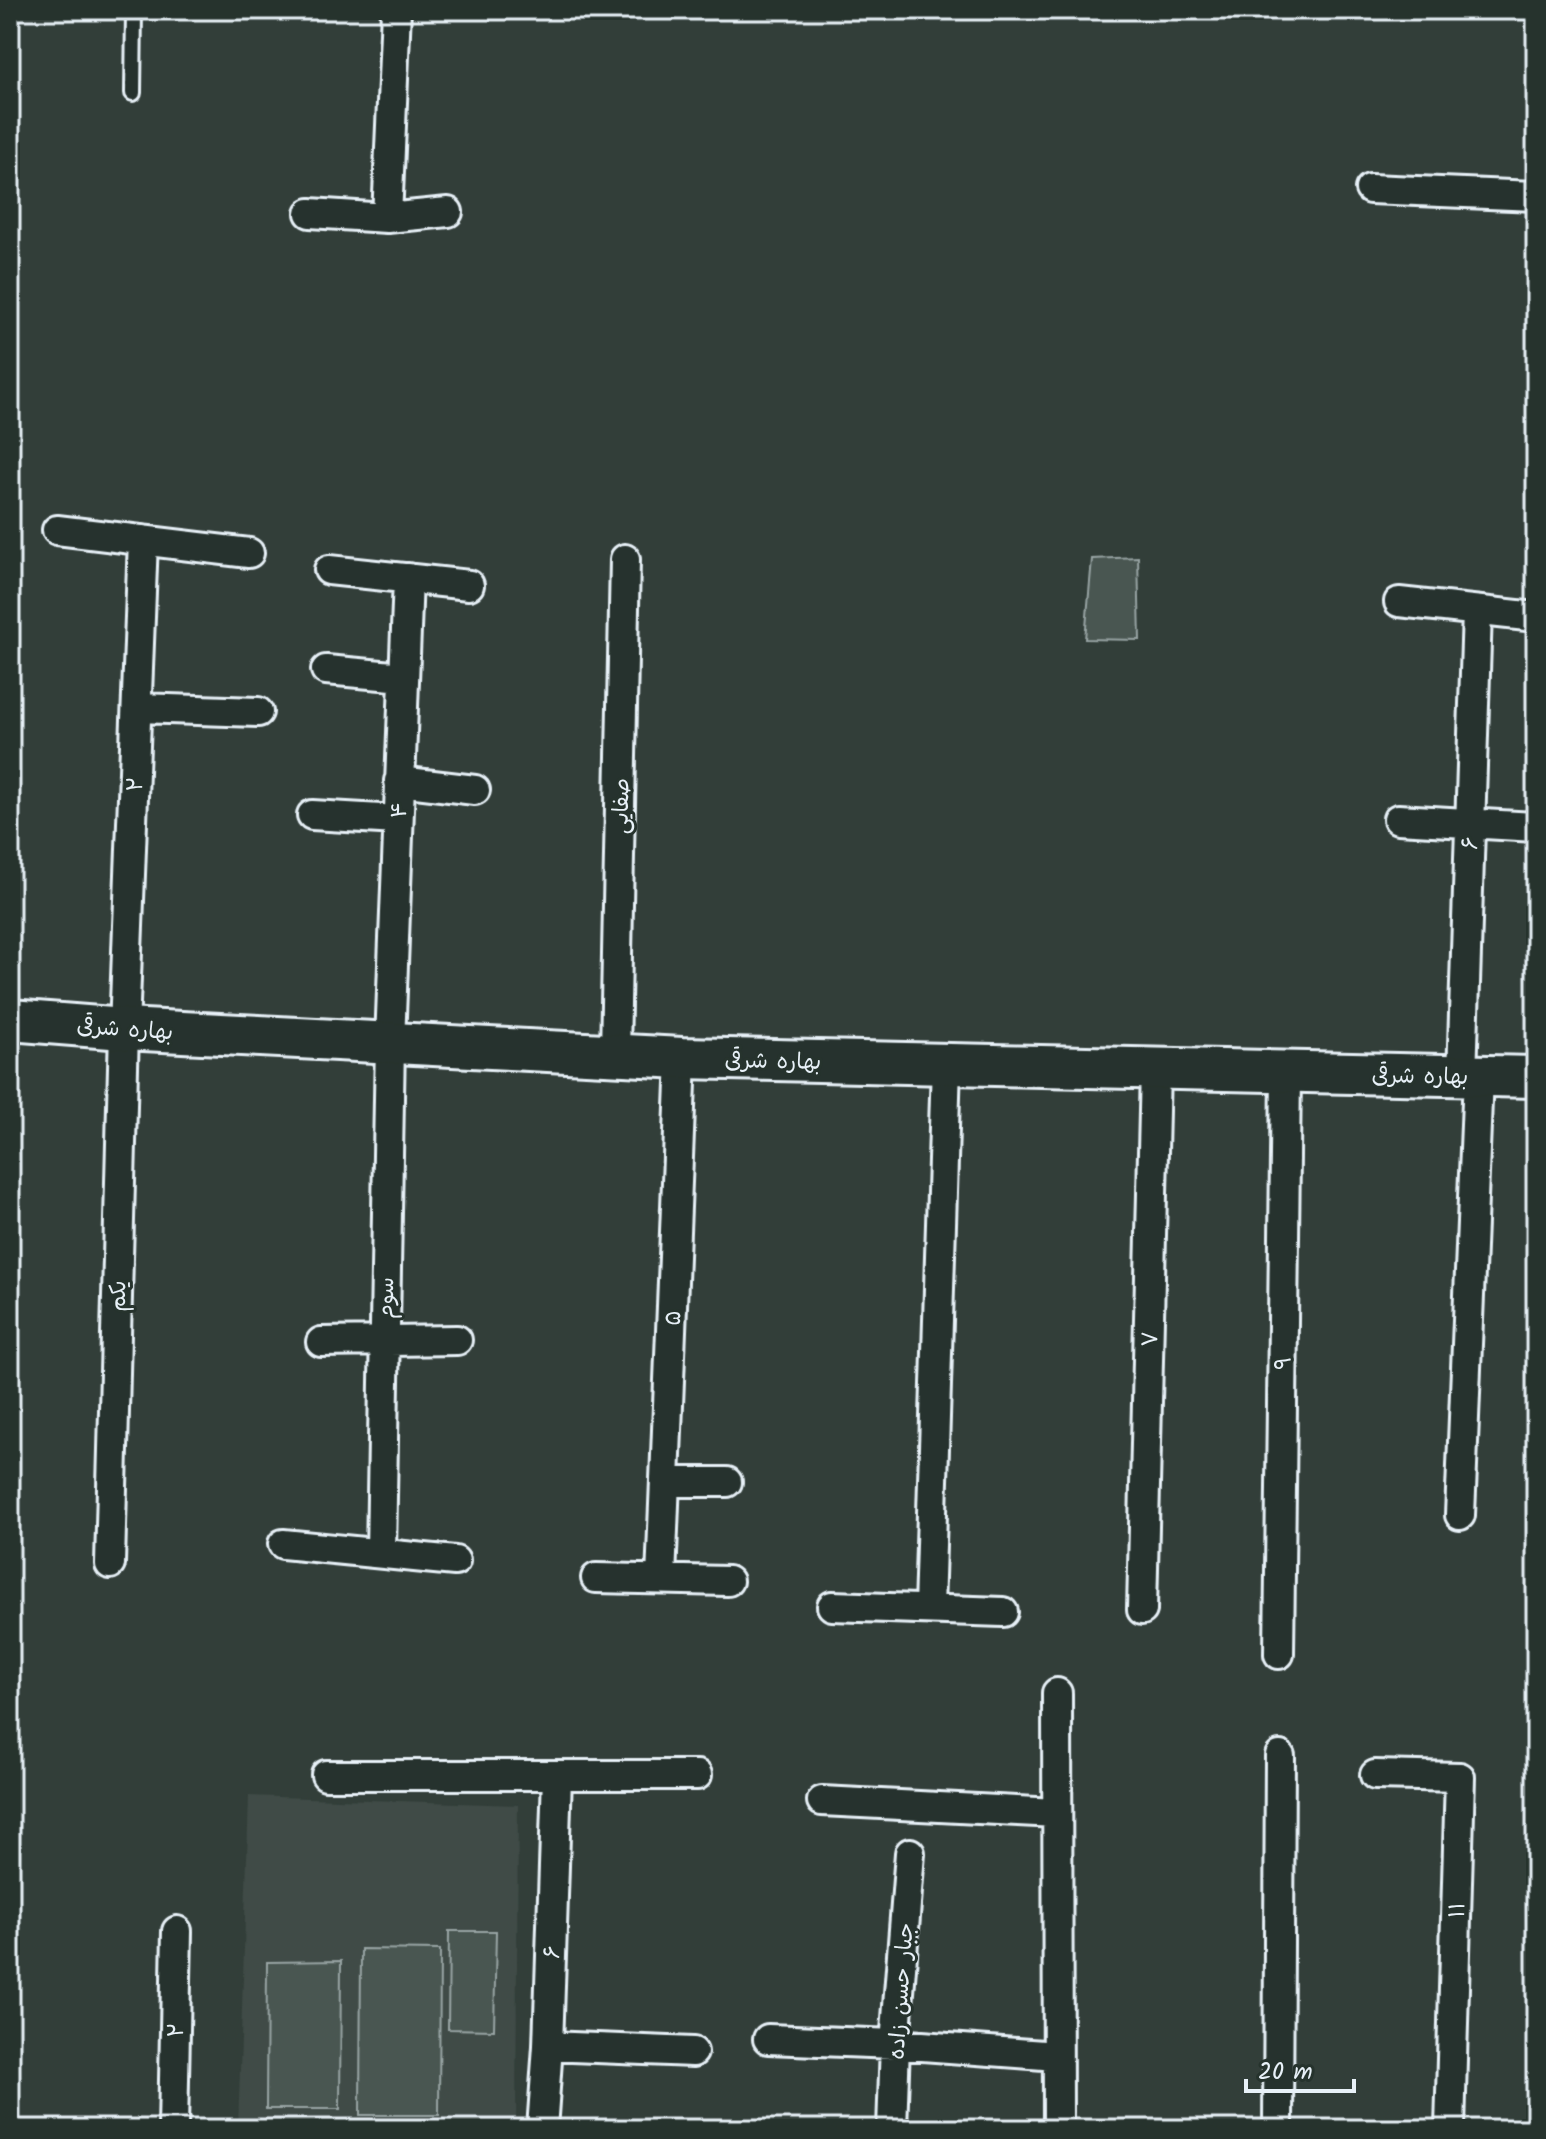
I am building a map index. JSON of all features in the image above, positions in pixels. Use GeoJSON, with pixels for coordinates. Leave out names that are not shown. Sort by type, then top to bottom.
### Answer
{"type":"FeatureCollection","features":[{"type":"Feature","properties":{"kind":"street"},"geometry":{"type":"LineString","coordinates":[[387,218],[396,10]]}},
{"type":"Feature","properties":{"kind":"street"},"geometry":{"type":"LineString","coordinates":[[1370,189],[1536,196]]}},
{"type":"Feature","properties":{"kind":"street"},"geometry":{"type":"LineString","coordinates":[[310,213],[387,218],[448,212]]}},
{"type":"Feature","properties":{"kind":"street"},"geometry":{"type":"LineString","coordinates":[[57,530],[249,553]]}},
{"type":"Feature","properties":{"kind":"street","name":"۲"},"geometry":{"type":"LineString","coordinates":[[124,1029],[143,540]]}},
{"type":"Feature","properties":{"kind":"street","name":"صفایی"},"geometry":{"type":"LineString","coordinates":[[615,1053],[625,559]]}},
{"type":"Feature","properties":{"kind":"street"},"geometry":{"type":"LineString","coordinates":[[329,570],[469,585]]}},
{"type":"Feature","properties":{"kind":"street","name":"۴"},"geometry":{"type":"LineString","coordinates":[[390,1042],[408,578]]}},
{"type":"Feature","properties":{"kind":"street"},"geometry":{"type":"LineString","coordinates":[[1399,602],[1536,617]]}},
{"type":"Feature","properties":{"kind":"street","name":"۶"},"geometry":{"type":"LineString","coordinates":[[1460,1515],[1470,1076],[1470,824],[1477,611]]}},
{"type":"Feature","properties":{"kind":"street"},"geometry":{"type":"LineString","coordinates":[[326,670],[404,677]]}},
{"type":"Feature","properties":{"kind":"street"},"geometry":{"type":"LineString","coordinates":[[138,708],[258,712]]}},
{"type":"Feature","properties":{"kind":"street"},"geometry":{"type":"LineString","coordinates":[[399,781],[475,790]]}},
{"type":"Feature","properties":{"kind":"street"},"geometry":{"type":"LineString","coordinates":[[312,815],[398,820]]}},
{"type":"Feature","properties":{"kind":"street"},"geometry":{"type":"LineString","coordinates":[[1398,819],[1536,827]]}},
{"type":"Feature","properties":{"kind":"street","name":"بهاره شرقی"},"geometry":{"type":"LineString","coordinates":[[10,1020],[124,1029],[682,1058],[1536,1077]]}},
{"type":"Feature","properties":{"kind":"street","name":"یکم"},"geometry":{"type":"LineString","coordinates":[[110,1564],[124,1029]]}},
{"type":"Feature","properties":{"kind":"street","name":"سوم"},"geometry":{"type":"LineString","coordinates":[[381,1553],[390,1042]]}},
{"type":"Feature","properties":{"kind":"street","name":"۵"},"geometry":{"type":"LineString","coordinates":[[661,1579],[682,1058]]}},
{"type":"Feature","properties":{"kind":"street"},"geometry":{"type":"LineString","coordinates":[[929,1609],[946,1064]]}},
{"type":"Feature","properties":{"kind":"street","name":"۷"},"geometry":{"type":"LineString","coordinates":[[1142,1610],[1155,1069]]}},
{"type":"Feature","properties":{"kind":"street","name":"۹"},"geometry":{"type":"LineString","coordinates":[[1279,1654],[1286,1072]]}},
{"type":"Feature","properties":{"kind":"street"},"geometry":{"type":"LineString","coordinates":[[321,1342],[457,1340]]}},
{"type":"Feature","properties":{"kind":"street"},"geometry":{"type":"LineString","coordinates":[[665,1482],[727,1482]]}},
{"type":"Feature","properties":{"kind":"street"},"geometry":{"type":"LineString","coordinates":[[283,1544],[455,1561]]}},
{"type":"Feature","properties":{"kind":"street"},"geometry":{"type":"LineString","coordinates":[[596,1578],[728,1581]]}},
{"type":"Feature","properties":{"kind":"street"},"geometry":{"type":"LineString","coordinates":[[832,1606],[1003,1612]]}},
{"type":"Feature","properties":{"kind":"street"},"geometry":{"type":"LineString","coordinates":[[1057,1693],[1058,2129]]}},
{"type":"Feature","properties":{"kind":"street"},"geometry":{"type":"LineString","coordinates":[[1278,2129],[1280,1756]]}},
{"type":"Feature","properties":{"kind":"street"},"geometry":{"type":"LineString","coordinates":[[326,1775],[697,1775]]}},
{"type":"Feature","properties":{"kind":"street","name":"۱۱"},"geometry":{"type":"LineString","coordinates":[[1375,1775],[1460,1777],[1450,2129]]}},
{"type":"Feature","properties":{"kind":"street","name":"۶"},"geometry":{"type":"LineString","coordinates":[[542,2129],[548,2046],[557,1776]]}},
{"type":"Feature","properties":{"kind":"street"},"geometry":{"type":"LineString","coordinates":[[822,1801],[1057,1813]]}},
{"type":"Feature","properties":{"kind":"street","name":"جبار حسن زاده"},"geometry":{"type":"LineString","coordinates":[[892,2129],[895,2044],[910,1853]]}},
{"type":"Feature","properties":{"kind":"street","name":"۲"},"geometry":{"type":"LineString","coordinates":[[173,2129],[177,1931]]}},
{"type":"Feature","properties":{"kind":"street"},"geometry":{"type":"LineString","coordinates":[[768,2039],[895,2044],[1057,2056]]}},
{"type":"Feature","properties":{"kind":"street"},"geometry":{"type":"LineString","coordinates":[[548,2046],[693,2052]]}},
{"type":"Feature","properties":{"kind":"lane"},"geometry":{"type":"LineString","coordinates":[[133,93],[134,10]]}},
{"type":"Feature","properties":{"kind":"shaded area"},"geometry":{"type":"Polygon","coordinates":[[[1138,557],[1140,640],[1085,639],[1092,559],[1138,557]]]}},
{"type":"Feature","properties":{"kind":"shaded area"},"geometry":{"type":"Polygon","coordinates":[[[249,1796],[518,1805],[516,2129],[238,2129],[249,1796]]]}},
{"type":"Feature","properties":{"kind":"shaded area"},"geometry":{"type":"Polygon","coordinates":[[[449,1931],[496,1931],[494,2030],[448,2029],[449,1931]]]}},
{"type":"Feature","properties":{"kind":"shaded area"},"geometry":{"type":"Polygon","coordinates":[[[361,1949],[440,1950],[439,2115],[360,2115],[361,1949]]]}},
{"type":"Feature","properties":{"kind":"shaded area"},"geometry":{"type":"Polygon","coordinates":[[[341,1961],[340,2109],[266,2109],[267,1962],[341,1961]]]}}]}
